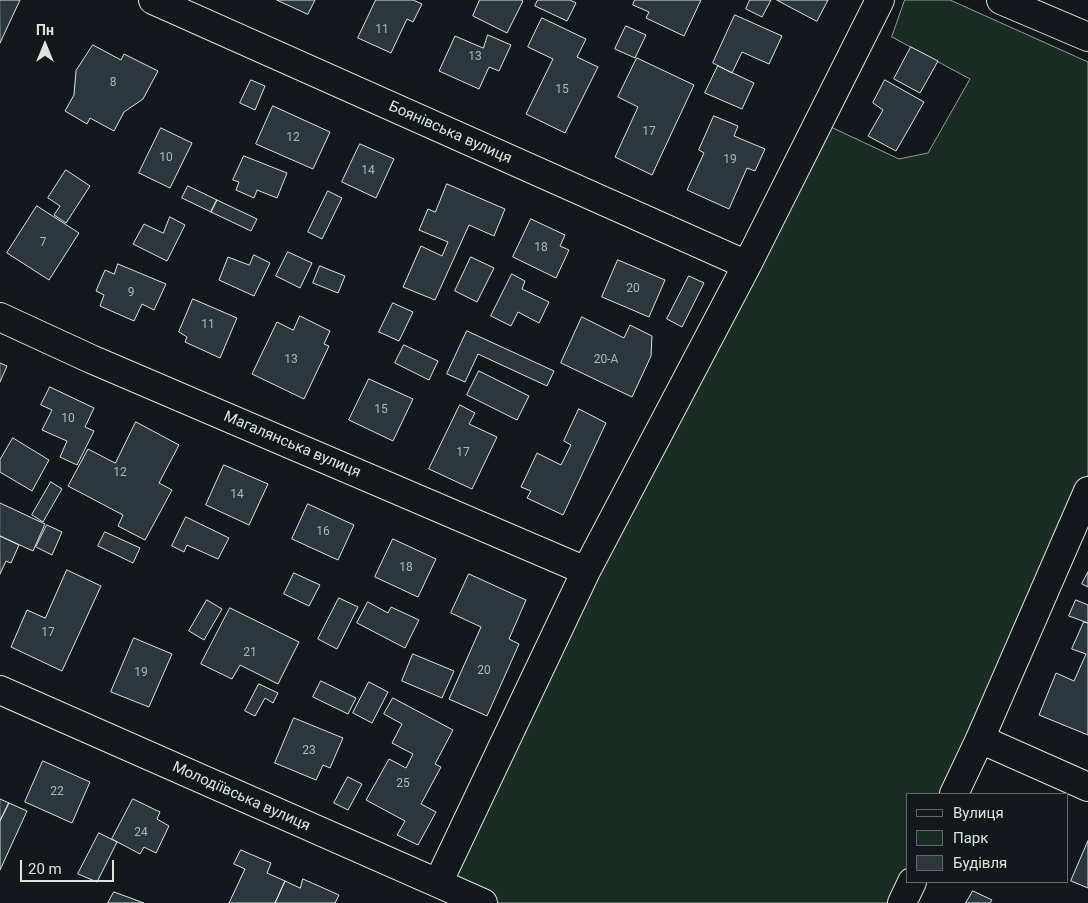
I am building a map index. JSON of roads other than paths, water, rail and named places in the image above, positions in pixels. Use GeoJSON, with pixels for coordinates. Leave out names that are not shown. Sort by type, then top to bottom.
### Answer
{"type":"FeatureCollection","features":[{"type":"Feature","properties":{"kind":"street","name":"Боянівська вулиця"},"geometry":{"type":"LineString","coordinates":[[153,0],[747,265]]}},
{"type":"Feature","properties":{"kind":"street"},"geometry":{"type":"LineString","coordinates":[[438,884],[586,571],[747,265],[880,0]]}},
{"type":"Feature","properties":{"kind":"street"},"geometry":{"type":"LineString","coordinates":[[1001,0],[1088,37]]}},
{"type":"Feature","properties":{"kind":"street","name":"Магалянська вулиця"},"geometry":{"type":"LineString","coordinates":[[0,316],[91,359],[586,571]]}},
{"type":"Feature","properties":{"kind":"street"},"geometry":{"type":"LineString","coordinates":[[954,793],[980,739],[1088,491]]}},
{"type":"Feature","properties":{"kind":"street","name":"Молодіївська вулиця"},"geometry":{"type":"LineString","coordinates":[[0,690],[483,903]]}},
{"type":"Feature","properties":{"kind":"street"},"geometry":{"type":"LineString","coordinates":[[980,739],[1088,787]]}},
{"type":"Feature","properties":{"kind":"street"},"geometry":{"type":"LineString","coordinates":[[902,903],[912,883]]}}]}
